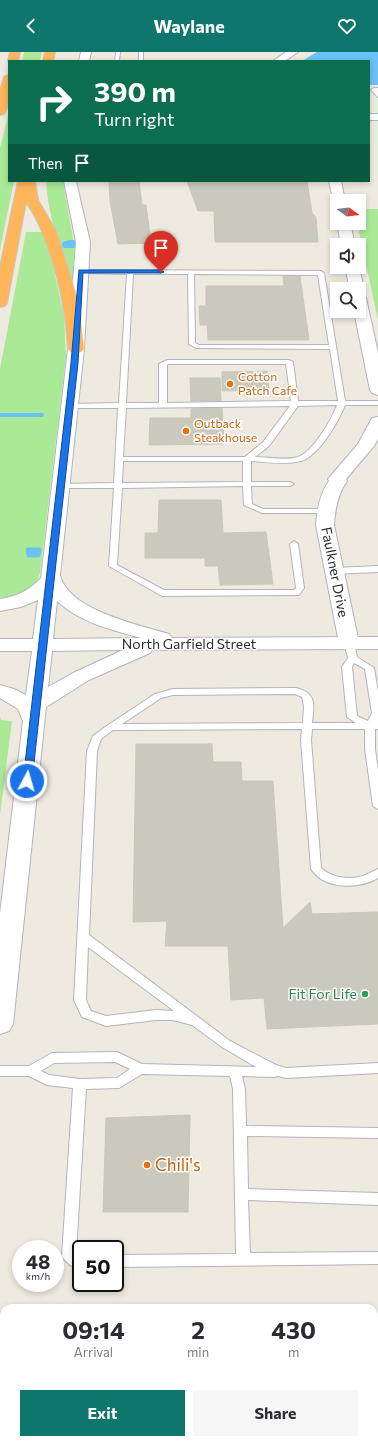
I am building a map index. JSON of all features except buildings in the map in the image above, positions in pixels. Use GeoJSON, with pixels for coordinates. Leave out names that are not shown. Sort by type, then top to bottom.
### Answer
{"type":"FeatureCollection","features":[{"type":"Feature","properties":{"kind":"highway"},"geometry":{"type":"LineString","coordinates":[[0,112],[8,80]]}},
{"type":"Feature","properties":{"kind":"highway"},"geometry":{"type":"LineString","coordinates":[[0,303],[24,182]]}},
{"type":"Feature","properties":{"kind":"highway"},"geometry":{"type":"LineString","coordinates":[[28,182],[32,200],[46,224],[68,290],[74,322],[76,349]]}},
{"type":"Feature","properties":{"kind":"main road"},"geometry":{"type":"LineString","coordinates":[[280,60],[293,52]]}},
{"type":"Feature","properties":{"kind":"main road"},"geometry":{"type":"LineString","coordinates":[[0,1024],[76,349],[82,242],[70,182]]}},
{"type":"Feature","properties":{"kind":"main road"},"geometry":{"type":"LineString","coordinates":[[335,182],[338,194]]}},
{"type":"Feature","properties":{"kind":"main road"},"geometry":{"type":"LineString","coordinates":[[366,307],[378,311]]}},
{"type":"Feature","properties":{"kind":"main road"},"geometry":{"type":"LineString","coordinates":[[363,318],[378,390]]}},
{"type":"Feature","properties":{"kind":"main road","name":"Faulkner Drive"},"geometry":{"type":"LineString","coordinates":[[351,651],[325,525],[326,511],[332,489],[338,481],[337,479],[366,446],[378,422]]}},
{"type":"Feature","properties":{"kind":"main road"},"geometry":{"type":"LineString","coordinates":[[0,605],[16,602],[32,596],[43,588],[50,577]]}},
{"type":"Feature","properties":{"kind":"main road"},"geometry":{"type":"LineString","coordinates":[[50,577],[56,589],[72,604],[104,620],[182,645]]}},
{"type":"Feature","properties":{"kind":"main road","name":"North Garfield Street"},"geometry":{"type":"LineString","coordinates":[[0,645],[182,645],[351,651],[378,643]]}},
{"type":"Feature","properties":{"kind":"main road"},"geometry":{"type":"LineString","coordinates":[[35,712],[87,673],[153,645]]}},
{"type":"Feature","properties":{"kind":"main road"},"geometry":{"type":"LineString","coordinates":[[0,692],[14,696],[35,712]]}},
{"type":"Feature","properties":{"kind":"lane"},"geometry":{"type":"LineString","coordinates":[[378,90],[374,90],[378,95]]}},
{"type":"Feature","properties":{"kind":"lane"},"geometry":{"type":"LineString","coordinates":[[81,272],[322,273],[332,346],[342,403],[333,424],[305,457],[300,459],[119,459]]}},
{"type":"Feature","properties":{"kind":"lane"},"geometry":{"type":"LineString","coordinates":[[130,272],[113,566],[162,593],[296,593],[300,588],[294,544]]}},
{"type":"Feature","properties":{"kind":"lane"},"geometry":{"type":"LineString","coordinates":[[191,272],[192,344],[198,347],[332,346]]}},
{"type":"Feature","properties":{"kind":"lane"},"geometry":{"type":"LineString","coordinates":[[162,405],[163,364],[167,362],[290,362],[295,404],[266,444],[247,459]]}},
{"type":"Feature","properties":{"kind":"lane"},"geometry":{"type":"LineString","coordinates":[[70,406],[378,403]]}},
{"type":"Feature","properties":{"kind":"lane"},"geometry":{"type":"LineString","coordinates":[[247,459],[248,505],[262,511],[326,511]]}},
{"type":"Feature","properties":{"kind":"lane"},"geometry":{"type":"LineString","coordinates":[[60,486],[290,484]]}},
{"type":"Feature","properties":{"kind":"lane"},"geometry":{"type":"LineString","coordinates":[[334,571],[378,569]]}},
{"type":"Feature","properties":{"kind":"lane"},"geometry":{"type":"LineString","coordinates":[[374,727],[352,717],[347,667],[351,651],[369,668],[377,713],[370,749],[378,806]]}},
{"type":"Feature","properties":{"kind":"lane"},"geometry":{"type":"LineString","coordinates":[[196,1021],[173,1015],[156,1015],[106,1021],[86,1014],[80,1000],[92,751],[97,738],[158,696],[173,692],[296,691],[306,694],[309,706],[306,740],[316,869],[323,876],[340,881],[359,882],[374,877],[378,873]]}},
{"type":"Feature","properties":{"kind":"lane"},"geometry":{"type":"LineString","coordinates":[[111,727],[374,727]]}},
{"type":"Feature","properties":{"kind":"lane"},"geometry":{"type":"LineString","coordinates":[[83,937],[226,1044],[272,1070],[286,1073]]}},
{"type":"Feature","properties":{"kind":"lane"},"geometry":{"type":"LineString","coordinates":[[31,1071],[52,1058],[117,1057],[140,1069],[286,1073],[378,1068]]}},
{"type":"Feature","properties":{"kind":"lane"},"geometry":{"type":"LineString","coordinates":[[0,1071],[31,1071],[47,1080],[80,1084],[119,1083],[140,1069]]}},
{"type":"Feature","properties":{"kind":"lane"},"geometry":{"type":"LineString","coordinates":[[235,1071],[239,1089],[243,1258]]}},
{"type":"Feature","properties":{"kind":"lane"},"geometry":{"type":"LineString","coordinates":[[72,1258],[69,1256],[80,1084]]}},
{"type":"Feature","properties":{"kind":"lane"},"geometry":{"type":"LineString","coordinates":[[240,1130],[378,1134]]}},
{"type":"Feature","properties":{"kind":"lane"},"geometry":{"type":"LineString","coordinates":[[242,1194],[378,1199]]}},
{"type":"Feature","properties":{"kind":"lane"},"geometry":{"type":"LineString","coordinates":[[124,1261],[243,1258],[378,1258]]}},
{"type":"Feature","properties":{"kind":"green space"},"geometry":{"type":"Polygon","coordinates":[[[24,52],[42,52],[40,60],[22,60],[24,52]]]}},
{"type":"Feature","properties":{"kind":"green space"},"geometry":{"type":"Polygon","coordinates":[[[8,116],[8,182],[14,182],[0,250],[0,148],[8,116]]]}},
{"type":"Feature","properties":{"kind":"green space"},"geometry":{"type":"Polygon","coordinates":[[[46,182],[63,182],[75,250],[74,281],[69,281],[58,244],[47,194],[46,182]]]}},
{"type":"Feature","properties":{"kind":"green space"},"geometry":{"type":"Polygon","coordinates":[[[366,209],[378,209],[378,320],[366,265],[366,238],[360,238],[359,230],[366,230],[366,209]]]}},
{"type":"Feature","properties":{"kind":"green space"},"geometry":{"type":"Polygon","coordinates":[[[26,232],[43,232],[52,261],[64,316],[66,356],[40,573],[34,584],[24,592],[13,596],[0,598],[0,369],[26,232]]]}},
{"type":"Feature","properties":{"kind":"green space"},"geometry":{"type":"Polygon","coordinates":[[[0,717],[1,720],[12,721],[0,815],[0,717]]]}},
{"type":"Feature","properties":{"kind":"water"},"geometry":{"type":"Polygon","coordinates":[[[317,52],[378,52],[378,85],[370,85],[370,60],[304,60],[317,52]]]}},
{"type":"Feature","properties":{"kind":"waterway"},"geometry":{"type":"LineString","coordinates":[[70,242],[74,242],[74,246],[64,246],[64,244],[70,242]]}},
{"type":"Feature","properties":{"kind":"waterway"},"geometry":{"type":"LineString","coordinates":[[0,415],[42,415]]}},
{"type":"Feature","properties":{"kind":"waterway"},"geometry":{"type":"LineString","coordinates":[[28,550],[39,550],[38,555],[29,555],[28,550]]}},
{"type":"Feature","properties":{"kind":"place","name":"Cotton Patch Cafe"},"geometry":{"type":"Point","coordinates":[230,384]}},
{"type":"Feature","properties":{"kind":"place","name":"Outback Steakhouse"},"geometry":{"type":"Point","coordinates":[186,431]}},
{"type":"Feature","properties":{"kind":"place","name":"Fit For Life"},"geometry":{"type":"Point","coordinates":[365,994]}},
{"type":"Feature","properties":{"kind":"place","name":"Chili's"},"geometry":{"type":"Point","coordinates":[147,1165]}},
{"type":"Feature","properties":{"kind":"route"},"geometry":{"type":"LineString","coordinates":[[27,781],[76,349],[81,272],[161,272]]}}]}
